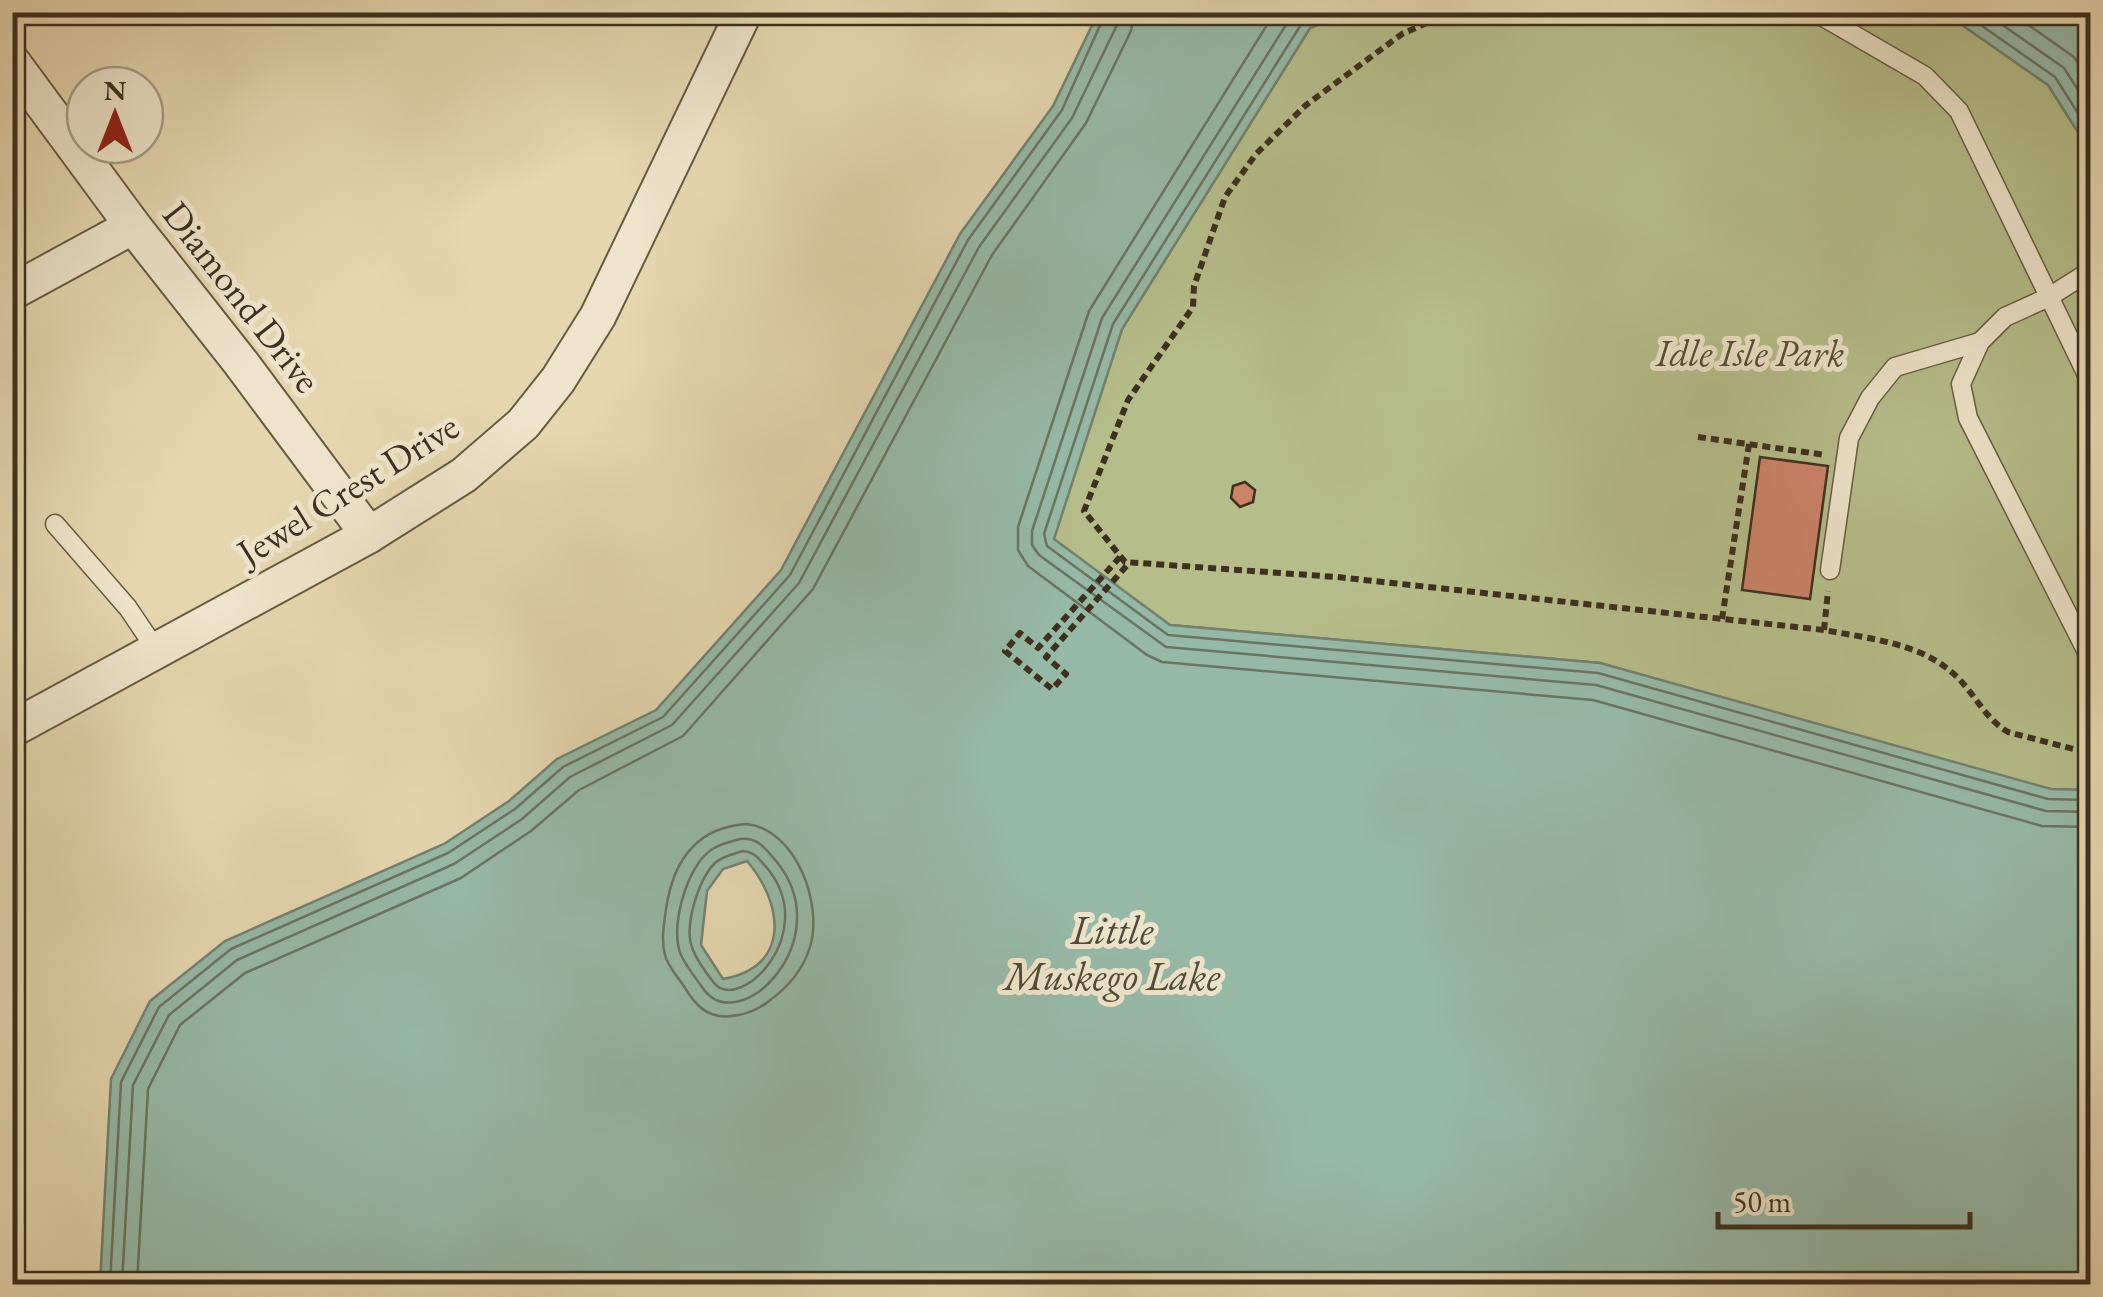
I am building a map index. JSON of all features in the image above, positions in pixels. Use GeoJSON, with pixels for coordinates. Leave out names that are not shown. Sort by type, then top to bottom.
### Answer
{"type":"FeatureCollection","features":[{"type":"Feature","properties":{"kind":"street","name":"Jewel Crest Drive"},"geometry":{"type":"LineString","coordinates":[[12,729],[369,535],[464,475],[524,424],[558,380],[598,316],[744,12]]}},
{"type":"Feature","properties":{"kind":"street","name":"Diamond Drive"},"geometry":{"type":"LineString","coordinates":[[12,62],[369,535]]}},
{"type":"Feature","properties":{"kind":"street"},"geometry":{"type":"LineString","coordinates":[[12,292],[133,226]]}},
{"type":"Feature","properties":{"kind":"lane"},"geometry":{"type":"LineString","coordinates":[[1810,12],[1925,76],[1960,111],[2090,381]]}},
{"type":"Feature","properties":{"kind":"lane"},"geometry":{"type":"LineString","coordinates":[[2090,271],[2049,297],[2005,317],[1980,342],[1962,384],[1968,418],[2090,658]]}},
{"type":"Feature","properties":{"kind":"lane"},"geometry":{"type":"LineString","coordinates":[[1830,570],[1850,438],[1870,398],[1895,367],[1980,342]]}},
{"type":"Feature","properties":{"kind":"lane"},"geometry":{"type":"LineString","coordinates":[[56,524],[128,608],[157,650]]}},
{"type":"Feature","properties":{"kind":"lane"},"geometry":{"type":"LineString","coordinates":[[2090,779],[2090,790]]}},
{"type":"Feature","properties":{"kind":"path"},"geometry":{"type":"LineString","coordinates":[[1450,12],[1402,34],[1306,105],[1256,154],[1226,198],[1194,286],[1193,307],[1128,400],[1084,510],[1120,557],[1129,563],[1337,577],[1824,630],[1880,640],[1930,655],[1959,678],[1997,726],[2008,732],[2090,753]]}},
{"type":"Feature","properties":{"kind":"path"},"geometry":{"type":"LineString","coordinates":[[1698,436],[1846,458]]}},
{"type":"Feature","properties":{"kind":"path"},"geometry":{"type":"LineString","coordinates":[[1722,619],[1748,444]]}},
{"type":"Feature","properties":{"kind":"path"},"geometry":{"type":"LineString","coordinates":[[1120,557],[1038,648],[1020,633],[1005,651],[1052,689],[1066,674],[1046,657],[1129,563]]}},
{"type":"Feature","properties":{"kind":"path"},"geometry":{"type":"LineString","coordinates":[[1824,630],[1830,570]]}},
{"type":"Feature","properties":{"kind":"green space","name":"Idle Isle Park"},"geometry":{"type":"Polygon","coordinates":[[[1344,13],[1945,13],[2048,85],[2090,151],[2090,790],[2051,790],[1600,663],[1170,625],[1053,539],[1122,329],[1310,28],[1344,13]]]}},
{"type":"Feature","properties":{"kind":"water","name":"Little Muskego Lake"},"geometry":{"type":"Polygon","coordinates":[[[1098,13],[1344,13],[1310,28],[1122,329],[1054,539],[1170,625],[1600,663],[2051,789],[2090,790],[2090,1284],[100,1284],[111,1079],[150,1001],[225,941],[444,844],[509,801],[557,759],[656,710],[781,570],[960,234],[1053,106],[1098,13]],[[747,861],[723,869],[707,891],[701,945],[723,979],[745,972],[761,961],[770,947],[773,914],[759,878],[747,861]]]}},
{"type":"Feature","properties":{"kind":"water"},"geometry":{"type":"Polygon","coordinates":[[[1945,13],[2090,13],[2090,151],[2048,85],[1945,13]]]}},
{"type":"Feature","properties":{"kind":"building"},"geometry":{"type":"Polygon","coordinates":[[[1760,457],[1828,466],[1810,599],[1742,590],[1760,457]]]}},
{"type":"Feature","properties":{"kind":"building"},"geometry":{"type":"Polygon","coordinates":[[[1245,482],[1255,490],[1253,502],[1240,507],[1231,498],[1233,486],[1245,482]]]}}]}
